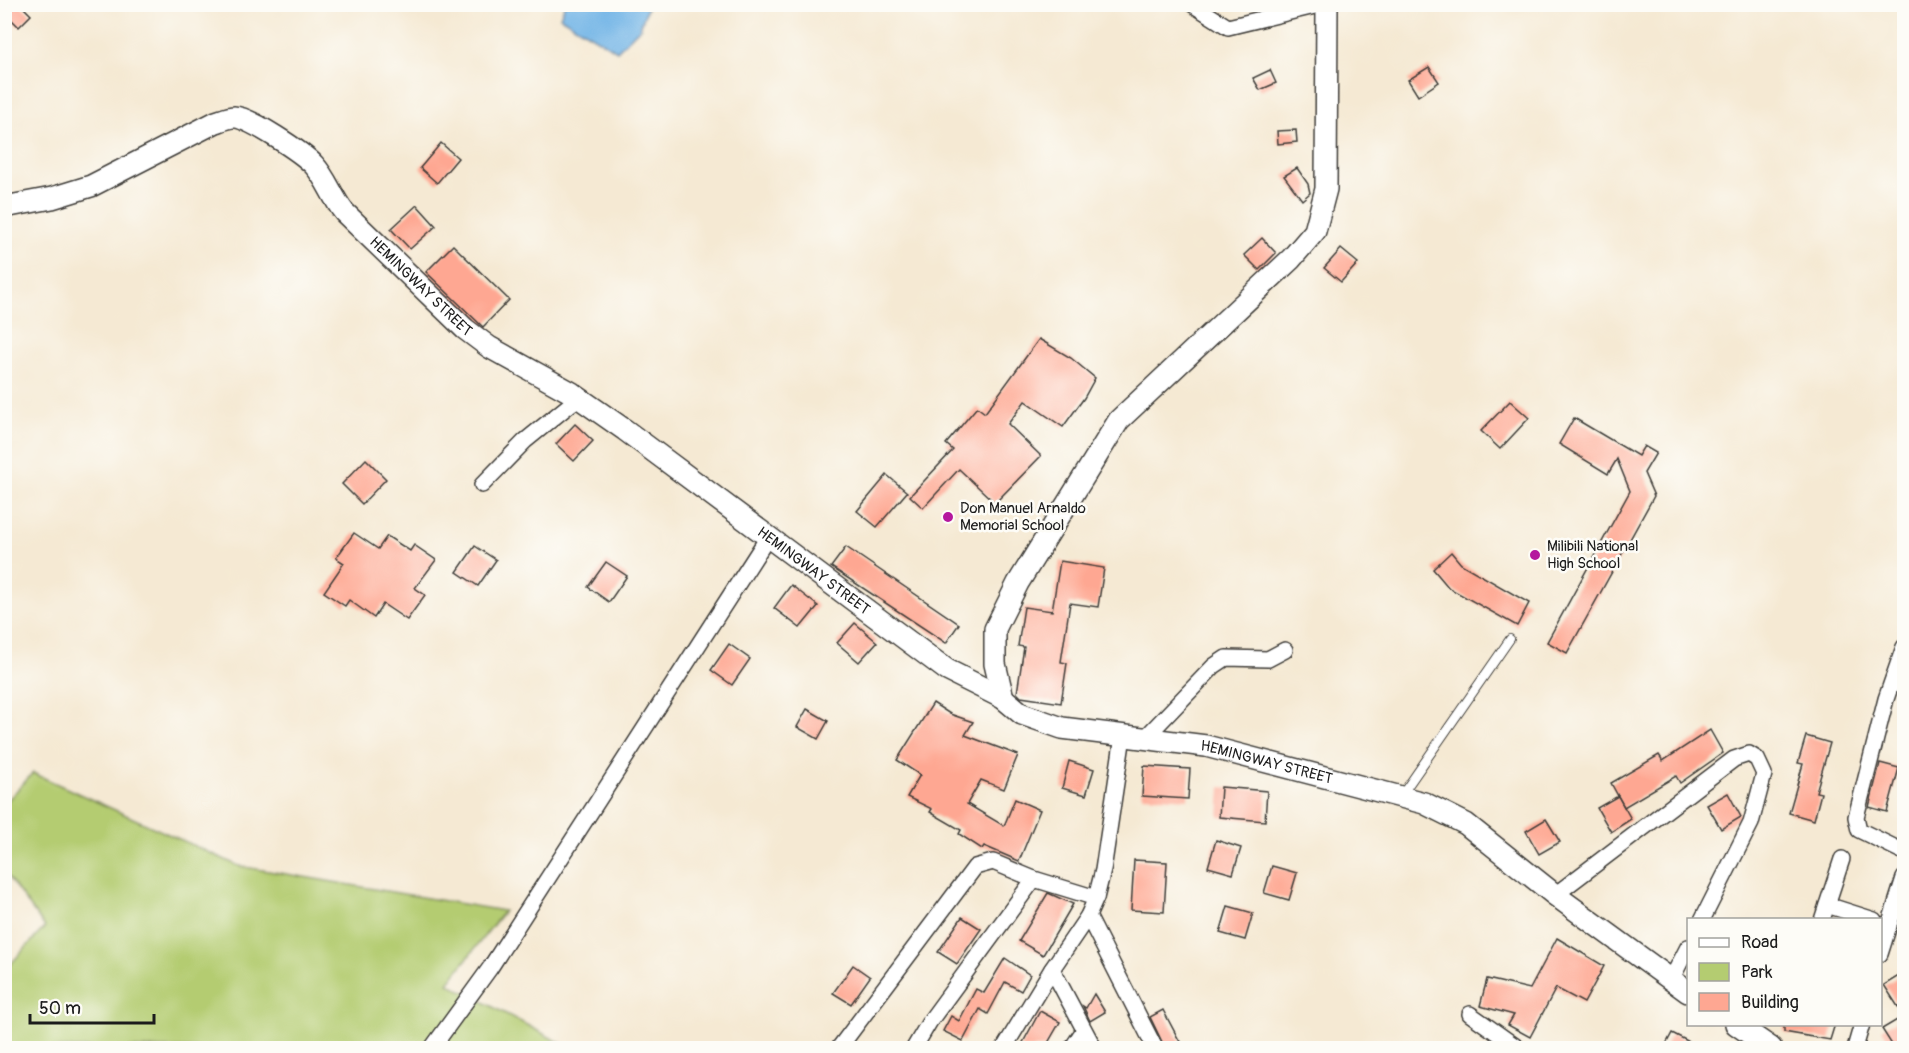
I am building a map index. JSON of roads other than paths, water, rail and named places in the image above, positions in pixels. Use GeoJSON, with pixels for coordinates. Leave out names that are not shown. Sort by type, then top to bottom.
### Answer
{"type":"FeatureCollection","features":[{"type":"Feature","properties":{"kind":"main road"},"geometry":{"type":"LineString","coordinates":[[1003,698],[995,664],[995,629],[1018,583],[1119,420],[1291,259],[1315,231],[1326,189],[1325,4]]}},
{"type":"Feature","properties":{"kind":"main road","name":"HEMINGWAY STREET"},"geometry":{"type":"LineString","coordinates":[[4,207],[52,198],[91,186],[216,122],[236,116],[253,123],[312,163],[324,178],[331,196],[344,212],[465,329],[489,346],[578,398],[947,670],[1003,698],[1022,714],[1062,728],[1206,746],[1424,803],[1466,824],[1555,895],[1687,991]]}},
{"type":"Feature","properties":{"kind":"main road"},"geometry":{"type":"LineString","coordinates":[[1739,1026],[1772,1048]]}},
{"type":"Feature","properties":{"kind":"street"},"geometry":{"type":"LineString","coordinates":[[1192,4],[1228,27],[1325,4]]}},
{"type":"Feature","properties":{"kind":"street"},"geometry":{"type":"LineString","coordinates":[[482,486],[525,441],[578,398]]}},
{"type":"Feature","properties":{"kind":"street"},"geometry":{"type":"LineString","coordinates":[[432,1048],[490,968],[768,537]]}},
{"type":"Feature","properties":{"kind":"street"},"geometry":{"type":"LineString","coordinates":[[1904,648],[1886,699],[1856,817],[1859,830],[1905,852]]}},
{"type":"Feature","properties":{"kind":"street"},"geometry":{"type":"LineString","coordinates":[[1146,738],[1214,666],[1226,658],[1268,658],[1285,650]]}},
{"type":"Feature","properties":{"kind":"street"},"geometry":{"type":"LineString","coordinates":[[1004,1048],[1088,915],[1096,898],[1103,870],[1123,736]]}},
{"type":"Feature","properties":{"kind":"street"},"geometry":{"type":"LineString","coordinates":[[1555,895],[1734,759],[1749,754],[1757,759],[1764,774],[1751,823],[1703,918]]}},
{"type":"Feature","properties":{"kind":"street"},"geometry":{"type":"LineString","coordinates":[[1842,859],[1824,912],[1858,918]]}},
{"type":"Feature","properties":{"kind":"street"},"geometry":{"type":"LineString","coordinates":[[839,1048],[975,867],[993,862],[1034,879],[1096,898]]}},
{"type":"Feature","properties":{"kind":"street"},"geometry":{"type":"LineString","coordinates":[[1882,920],[1905,878]]}},
{"type":"Feature","properties":{"kind":"street"},"geometry":{"type":"LineString","coordinates":[[914,1048],[930,1021],[1034,879]]}},
{"type":"Feature","properties":{"kind":"street"},"geometry":{"type":"LineString","coordinates":[[1088,915],[1155,1048]]}},
{"type":"Feature","properties":{"kind":"street"},"geometry":{"type":"LineString","coordinates":[[1671,980],[1687,951]]}},
{"type":"Feature","properties":{"kind":"street"},"geometry":{"type":"LineString","coordinates":[[1052,969],[1094,1048]]}},
{"type":"Feature","properties":{"kind":"street"},"geometry":{"type":"LineString","coordinates":[[1470,1014],[1518,1048]]}},
{"type":"Feature","properties":{"kind":"street"},"geometry":{"type":"LineString","coordinates":[[1856,1048],[1862,1026]]}},
{"type":"Feature","properties":{"kind":"street"},"geometry":{"type":"LineString","coordinates":[[1072,1048],[1084,1030]]}},
{"type":"Feature","properties":{"kind":"lane"},"geometry":{"type":"LineString","coordinates":[[1400,797],[1510,639]]}},
{"type":"Feature","properties":{"kind":"water"},"geometry":{"type":"Polygon","coordinates":[[[565,4],[648,5],[640,28],[617,51],[560,17],[565,4]]]}},
{"type":"Feature","properties":{"kind":"place","name":"Don Manuel Arnaldo Memorial School"},"geometry":{"type":"Point","coordinates":[948,517]}},
{"type":"Feature","properties":{"kind":"place","name":"Milibili National High School"},"geometry":{"type":"Point","coordinates":[1535,555]}}]}
